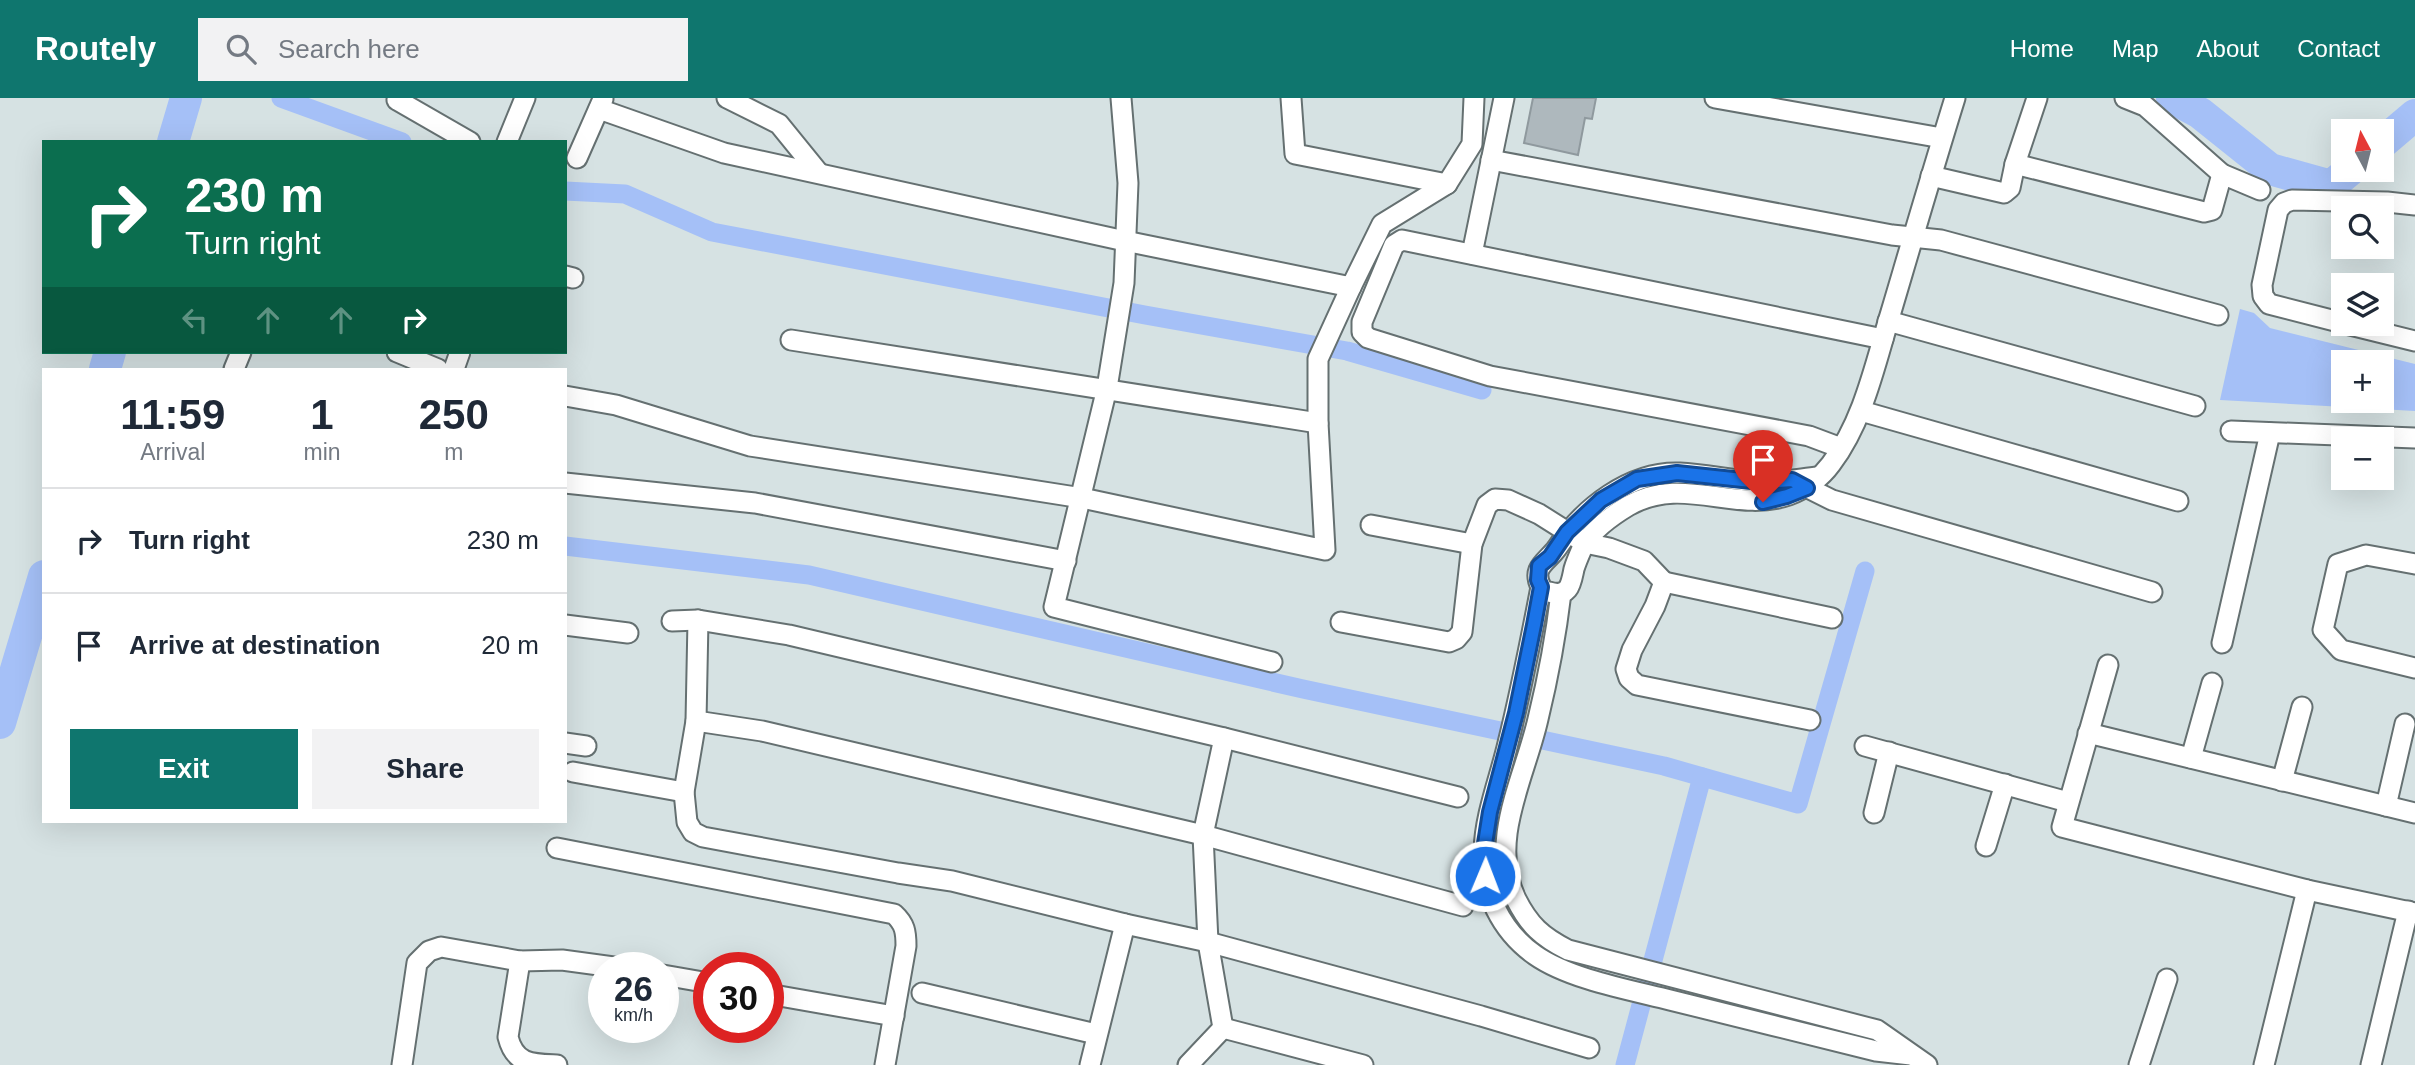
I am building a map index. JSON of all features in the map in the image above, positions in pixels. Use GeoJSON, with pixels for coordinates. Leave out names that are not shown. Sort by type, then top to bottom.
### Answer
{"type":"FeatureCollection","features":[{"type":"Feature","properties":{"kind":"street"},"geometry":{"type":"LineString","coordinates":[[508,140],[525,98]]}},
{"type":"Feature","properties":{"kind":"street"},"geometry":{"type":"LineString","coordinates":[[727,98],[779,124],[818,172]]}},
{"type":"Feature","properties":{"kind":"street"},"geometry":{"type":"LineString","coordinates":[[1121,98],[1128,183],[1124,284],[1107,388],[1054,607],[1272,662]]}},
{"type":"Feature","properties":{"kind":"street"},"geometry":{"type":"LineString","coordinates":[[1291,98],[1295,155],[1447,184]]}},
{"type":"Feature","properties":{"kind":"street"},"geometry":{"type":"LineString","coordinates":[[567,396],[616,405],[750,446],[1082,498],[1325,550],[1318,422],[1318,359],[1382,224],[1447,184],[1472,144],[1474,98]]}},
{"type":"Feature","properties":{"kind":"street"},"geometry":{"type":"LineString","coordinates":[[1472,254],[1504,98]]}},
{"type":"Feature","properties":{"kind":"street"},"geometry":{"type":"LineString","coordinates":[[1715,98],[1942,138]]}},
{"type":"Feature","properties":{"kind":"street"},"geometry":{"type":"LineString","coordinates":[[1541,587],[1554,594],[1561,593],[1572,584],[1574,570],[1585,543],[1613,515],[1643,497],[1678,492],[1763,502],[1787,496],[1830,466],[1861,411],[1955,98]]}},
{"type":"Feature","properties":{"kind":"street"},"geometry":{"type":"LineString","coordinates":[[1931,176],[2004,192],[2010,188],[2015,164],[2037,98]]}},
{"type":"Feature","properties":{"kind":"street"},"geometry":{"type":"LineString","coordinates":[[2125,98],[2145,106],[2222,174],[2260,190]]}},
{"type":"Feature","properties":{"kind":"street"},"geometry":{"type":"LineString","coordinates":[[397,100],[467,140]]}},
{"type":"Feature","properties":{"kind":"street"},"geometry":{"type":"LineString","coordinates":[[577,158],[601,103],[724,153],[1125,241],[1350,287]]}},
{"type":"Feature","properties":{"kind":"street"},"geometry":{"type":"LineString","coordinates":[[1491,160],[1941,240],[2218,315]]}},
{"type":"Feature","properties":{"kind":"street"},"geometry":{"type":"LineString","coordinates":[[2015,164],[2204,212],[2212,210],[2222,174]]}},
{"type":"Feature","properties":{"kind":"street"},"geometry":{"type":"LineString","coordinates":[[2331,320],[2269,304],[2263,296],[2262,285],[2278,210],[2284,203],[2292,200],[2413,202]]}},
{"type":"Feature","properties":{"kind":"street"},"geometry":{"type":"LineString","coordinates":[[1841,448],[1809,436],[1490,376],[1368,338],[1362,332],[1362,322],[1394,244],[1402,240],[1412,240],[1472,254],[1885,330],[2195,406]]}},
{"type":"Feature","properties":{"kind":"street"},"geometry":{"type":"LineString","coordinates":[[2394,336],[2415,341]]}},
{"type":"Feature","properties":{"kind":"street"},"geometry":{"type":"LineString","coordinates":[[791,340],[1318,422]]}},
{"type":"Feature","properties":{"kind":"street"},"geometry":{"type":"LineString","coordinates":[[402,354],[436,368]]}},
{"type":"Feature","properties":{"kind":"street"},"geometry":{"type":"LineString","coordinates":[[1861,411],[2178,501]]}},
{"type":"Feature","properties":{"kind":"street"},"geometry":{"type":"LineString","coordinates":[[2231,431],[2415,438]]}},
{"type":"Feature","properties":{"kind":"street"},"geometry":{"type":"LineString","coordinates":[[2222,643],[2270,433]]}},
{"type":"Feature","properties":{"kind":"street"},"geometry":{"type":"LineString","coordinates":[[1919,1060],[1629,990],[1555,968],[1513,936],[1495,910],[1485,876],[1484,850],[1490,812],[1516,713],[1541,587],[1538,580],[1539,566],[1550,557],[1567,532],[1601,500],[1637,479],[1677,473],[1761,482],[1806,481],[1832,500],[2151,592]]}},
{"type":"Feature","properties":{"kind":"street"},"geometry":{"type":"LineString","coordinates":[[567,483],[754,503],[1066,561]]}},
{"type":"Feature","properties":{"kind":"street"},"geometry":{"type":"LineString","coordinates":[[1341,622],[1449,642],[1456,639],[1462,632],[1472,544],[1487,505],[1495,499],[1508,500],[1539,514],[1585,543],[1609,548],[1644,561],[1664,582],[1832,618]]}},
{"type":"Feature","properties":{"kind":"street"},"geometry":{"type":"LineString","coordinates":[[1371,525],[1472,544]]}},
{"type":"Feature","properties":{"kind":"street"},"geometry":{"type":"LineString","coordinates":[[2415,564],[2366,555],[2338,564],[2323,631],[2341,650],[2415,668]]}},
{"type":"Feature","properties":{"kind":"street"},"geometry":{"type":"LineString","coordinates":[[1550,557],[1565,559],[1574,570]]}},
{"type":"Feature","properties":{"kind":"street"},"geometry":{"type":"LineString","coordinates":[[1664,582],[1632,650],[1626,669],[1629,678],[1637,685],[1645,687],[1810,720]]}},
{"type":"Feature","properties":{"kind":"street"},"geometry":{"type":"LineString","coordinates":[[1561,593],[1538,719],[1510,818],[1504,856],[1509,884],[1526,918],[1547,940],[1568,950],[1877,1030],[1919,1060]]}},
{"type":"Feature","properties":{"kind":"street"},"geometry":{"type":"LineString","coordinates":[[698,620],[696,720],[684,792],[687,822],[693,832],[703,837],[952,881],[1208,942],[1588,1048]]}},
{"type":"Feature","properties":{"kind":"street"},"geometry":{"type":"LineString","coordinates":[[672,621],[698,620],[789,635],[1224,738],[1458,797]]}},
{"type":"Feature","properties":{"kind":"street"},"geometry":{"type":"LineString","coordinates":[[567,625],[628,633]]}},
{"type":"Feature","properties":{"kind":"street"},"geometry":{"type":"LineString","coordinates":[[2108,664],[2062,827],[2308,890],[2411,912],[2371,1065]]}},
{"type":"Feature","properties":{"kind":"street"},"geometry":{"type":"LineString","coordinates":[[2191,758],[2212,683]]}},
{"type":"Feature","properties":{"kind":"street"},"geometry":{"type":"LineString","coordinates":[[2282,781],[2302,707]]}},
{"type":"Feature","properties":{"kind":"street"},"geometry":{"type":"LineString","coordinates":[[696,720],[762,731],[1203,835],[1463,906]]}},
{"type":"Feature","properties":{"kind":"street"},"geometry":{"type":"LineString","coordinates":[[2386,806],[2405,724]]}},
{"type":"Feature","properties":{"kind":"street"},"geometry":{"type":"LineString","coordinates":[[2088,733],[2415,813]]}},
{"type":"Feature","properties":{"kind":"street"},"geometry":{"type":"LineString","coordinates":[[1223,1028],[1208,942],[1203,835],[1224,738]]}},
{"type":"Feature","properties":{"kind":"street"},"geometry":{"type":"LineString","coordinates":[[567,743],[586,746]]}},
{"type":"Feature","properties":{"kind":"street"},"geometry":{"type":"LineString","coordinates":[[1866,746],[2068,802]]}},
{"type":"Feature","properties":{"kind":"street"},"geometry":{"type":"LineString","coordinates":[[1874,813],[1889,752]]}},
{"type":"Feature","properties":{"kind":"street"},"geometry":{"type":"LineString","coordinates":[[573,772],[684,792]]}},
{"type":"Feature","properties":{"kind":"street"},"geometry":{"type":"LineString","coordinates":[[1986,846],[2005,784]]}},
{"type":"Feature","properties":{"kind":"street"},"geometry":{"type":"LineString","coordinates":[[1490,812],[1510,818]]}},
{"type":"Feature","properties":{"kind":"street"},"geometry":{"type":"LineString","coordinates":[[557,848],[894,914],[902,922],[906,932],[885,1065]]}},
{"type":"Feature","properties":{"kind":"street"},"geometry":{"type":"LineString","coordinates":[[2264,1065],[2308,890]]}},
{"type":"Feature","properties":{"kind":"street"},"geometry":{"type":"LineString","coordinates":[[1090,1065],[1125,924]]}},
{"type":"Feature","properties":{"kind":"street"},"geometry":{"type":"LineString","coordinates":[[402,1065],[417,963],[429,951],[441,947],[520,961],[573,960],[588,962]]}},
{"type":"Feature","properties":{"kind":"street"},"geometry":{"type":"LineString","coordinates":[[520,961],[508,1037],[511,1048],[520,1059],[531,1064],[557,1065]]}},
{"type":"Feature","properties":{"kind":"street"},"geometry":{"type":"LineString","coordinates":[[2138,1065],[2167,979]]}},
{"type":"Feature","properties":{"kind":"street"},"geometry":{"type":"LineString","coordinates":[[922,993],[1096,1034]]}},
{"type":"Feature","properties":{"kind":"street"},"geometry":{"type":"LineString","coordinates":[[784,997],[894,1016]]}},
{"type":"Feature","properties":{"kind":"street"},"geometry":{"type":"LineString","coordinates":[[1188,1065],[1223,1028]]}},
{"type":"Feature","properties":{"kind":"street"},"geometry":{"type":"LineString","coordinates":[[1223,1028],[1363,1065]]}},
{"type":"Feature","properties":{"kind":"water"},"geometry":{"type":"Polygon","coordinates":[[[2240,309],[2254,313],[2270,328],[2359,350],[2331,350],[2331,406],[2220,400],[2240,309]]]}},
{"type":"Feature","properties":{"kind":"water"},"geometry":{"type":"Polygon","coordinates":[[[2394,359],[2415,364],[2415,411],[2394,410],[2394,359]]]}},
{"type":"Feature","properties":{"kind":"building"},"geometry":{"type":"Polygon","coordinates":[[[1533,98],[1596,98],[1592,119],[1585,118],[1578,155],[1524,143],[1533,98]]]}},
{"type":"Feature","properties":{"kind":"waterway"},"geometry":{"type":"LineString","coordinates":[[174,140],[186,98]]}},
{"type":"Feature","properties":{"kind":"waterway"},"geometry":{"type":"LineString","coordinates":[[281,98],[396,140]]}},
{"type":"Feature","properties":{"kind":"waterway"},"geometry":{"type":"LineString","coordinates":[[2172,98],[2200,113],[2270,169],[2331,186],[2336,182]]}},
{"type":"Feature","properties":{"kind":"waterway"},"geometry":{"type":"LineString","coordinates":[[2394,133],[2415,115]]}},
{"type":"Feature","properties":{"kind":"waterway"},"geometry":{"type":"LineString","coordinates":[[567,191],[625,194],[712,232],[1347,351],[1482,390]]}},
{"type":"Feature","properties":{"kind":"waterway"},"geometry":{"type":"LineString","coordinates":[[105,368],[109,354]]}},
{"type":"Feature","properties":{"kind":"waterway"},"geometry":{"type":"LineString","coordinates":[[567,546],[809,575],[1303,689],[1664,766],[1798,804],[1865,571]]}},
{"type":"Feature","properties":{"kind":"waterway"},"geometry":{"type":"LineString","coordinates":[[0,723],[42,583]]}},
{"type":"Feature","properties":{"kind":"waterway"},"geometry":{"type":"LineString","coordinates":[[1625,1065],[1702,777]]}},
{"type":"Feature","properties":{"kind":"route"},"geometry":{"type":"LineString","coordinates":[[1485,876],[1484,850],[1490,812],[1516,713],[1534,625],[1541,587],[1537,573],[1539,566],[1550,557],[1567,532],[1601,500],[1637,479],[1677,473],[1761,482],[1792,480],[1807,488],[1763,502]]}}]}
